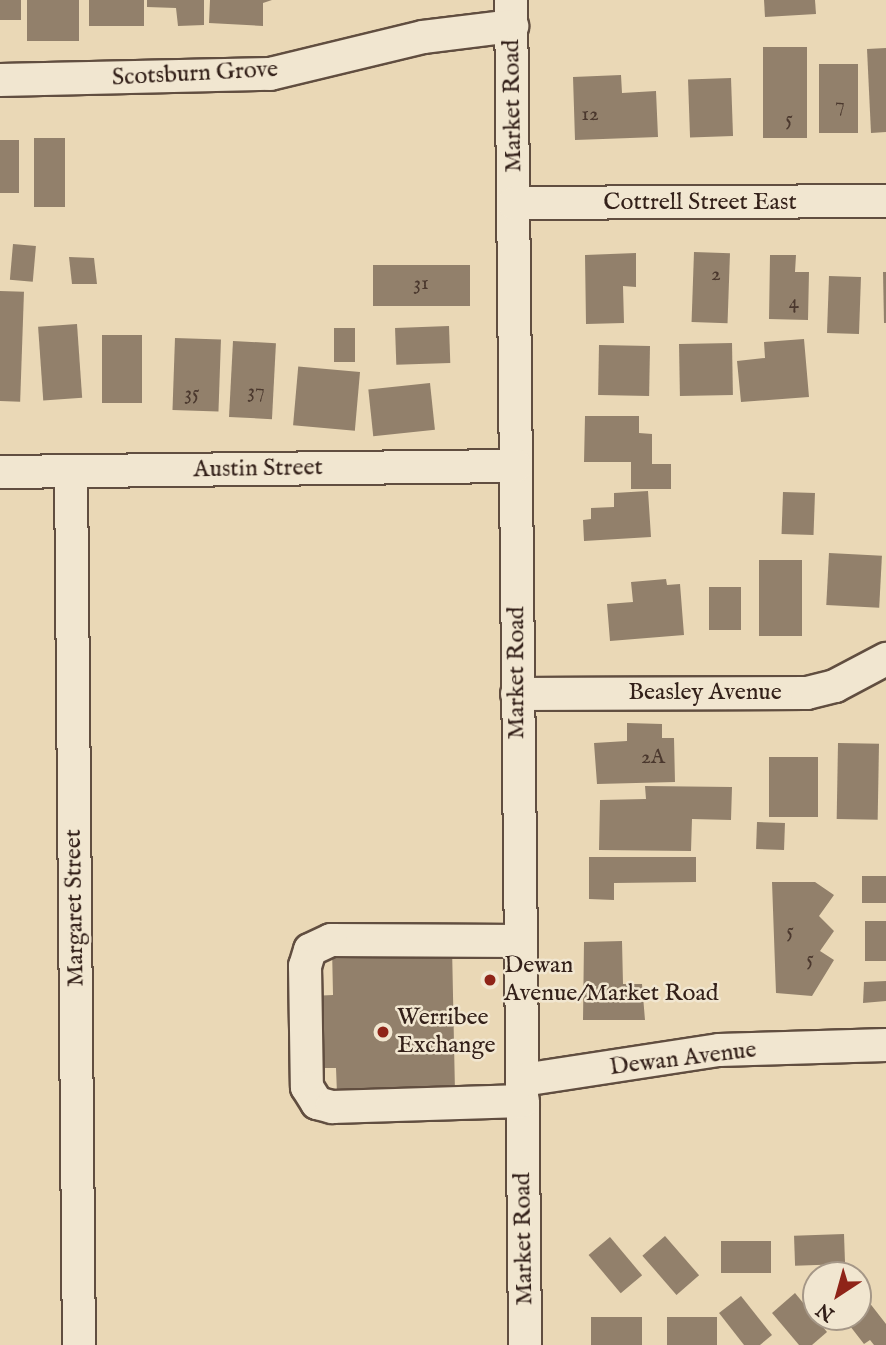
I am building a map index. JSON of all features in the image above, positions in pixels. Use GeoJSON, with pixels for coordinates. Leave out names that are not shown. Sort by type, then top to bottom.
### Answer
{"type":"FeatureCollection","features":[{"type":"Feature","properties":{"kind":"street","name":"Scotsburn Grove"},"geometry":{"type":"LineString","coordinates":[[0,80],[270,74],[511,13]]}},
{"type":"Feature","properties":{"kind":"street","name":"Market Road"},"geometry":{"type":"LineString","coordinates":[[511,13],[525,1345]]}},
{"type":"Feature","properties":{"kind":"street","name":"Cottrell Street East"},"geometry":{"type":"LineString","coordinates":[[513,203],[886,201]]}},
{"type":"Feature","properties":{"kind":"street","name":"Austin Street"},"geometry":{"type":"LineString","coordinates":[[0,472],[516,466]]}},
{"type":"Feature","properties":{"kind":"street","name":"Margaret Street"},"geometry":{"type":"LineString","coordinates":[[71,471],[79,1345]]}},
{"type":"Feature","properties":{"kind":"street","name":"Beasley Avenue"},"geometry":{"type":"LineString","coordinates":[[517,694],[807,693],[835,687],[886,659]]}},
{"type":"Feature","properties":{"kind":"street","name":"Dewan Avenue"},"geometry":{"type":"LineString","coordinates":[[521,941],[331,940],[310,950],[305,966],[307,1087],[317,1103],[332,1107],[523,1091],[719,1050],[886,1045]]}},
{"type":"Feature","properties":{"kind":"building"},"geometry":{"type":"Polygon","coordinates":[[[0,0],[21,0],[21,20],[0,20],[0,0]]]}},
{"type":"Feature","properties":{"kind":"building"},"geometry":{"type":"Polygon","coordinates":[[[27,0],[79,0],[79,41],[27,41],[27,0]]]}},
{"type":"Feature","properties":{"kind":"building"},"geometry":{"type":"Polygon","coordinates":[[[89,0],[144,0],[144,26],[89,26],[89,0]]]}},
{"type":"Feature","properties":{"kind":"building"},"geometry":{"type":"Polygon","coordinates":[[[147,0],[204,0],[204,25],[178,26],[176,8],[147,7],[147,0]]]}},
{"type":"Feature","properties":{"kind":"building"},"geometry":{"type":"Polygon","coordinates":[[[210,0],[272,0],[263,3],[263,26],[209,23],[210,0]]]}},
{"type":"Feature","properties":{"kind":"building"},"geometry":{"type":"Polygon","coordinates":[[[764,0],[815,0],[816,14],[765,17],[764,0]]]}},
{"type":"Feature","properties":{"kind":"building"},"geometry":{"type":"Polygon","coordinates":[[[763,47],[807,47],[807,138],[763,138],[763,47]]]}},
{"type":"Feature","properties":{"kind":"building"},"geometry":{"type":"Polygon","coordinates":[[[886,48],[886,132],[871,133],[867,49],[886,48]]]}},
{"type":"Feature","properties":{"kind":"building"},"geometry":{"type":"Polygon","coordinates":[[[819,64],[858,64],[858,133],[819,133],[819,64]]]}},
{"type":"Feature","properties":{"kind":"building"},"geometry":{"type":"Polygon","coordinates":[[[621,75],[622,93],[656,91],[658,137],[575,140],[573,77],[621,75]]]}},
{"type":"Feature","properties":{"kind":"building"},"geometry":{"type":"Polygon","coordinates":[[[731,78],[733,136],[690,137],[688,80],[731,78]]]}},
{"type":"Feature","properties":{"kind":"building"},"geometry":{"type":"Polygon","coordinates":[[[34,138],[65,138],[65,207],[34,207],[34,138]]]}},
{"type":"Feature","properties":{"kind":"building"},"geometry":{"type":"Polygon","coordinates":[[[0,140],[19,140],[19,193],[0,193],[0,140]]]}},
{"type":"Feature","properties":{"kind":"building"},"geometry":{"type":"Polygon","coordinates":[[[13,244],[36,246],[33,282],[10,280],[13,244]]]}},
{"type":"Feature","properties":{"kind":"building"},"geometry":{"type":"Polygon","coordinates":[[[694,252],[730,253],[728,323],[692,322],[694,252]]]}},
{"type":"Feature","properties":{"kind":"building"},"geometry":{"type":"Polygon","coordinates":[[[636,253],[636,287],[623,286],[624,323],[586,324],[585,255],[636,253]]]}},
{"type":"Feature","properties":{"kind":"building"},"geometry":{"type":"Polygon","coordinates":[[[770,255],[796,255],[795,272],[809,272],[808,320],[769,319],[770,255]]]}},
{"type":"Feature","properties":{"kind":"building"},"geometry":{"type":"Polygon","coordinates":[[[69,257],[94,258],[97,284],[72,284],[69,257]]]}},
{"type":"Feature","properties":{"kind":"building"},"geometry":{"type":"Polygon","coordinates":[[[373,265],[470,265],[470,306],[373,306],[373,265]]]}},
{"type":"Feature","properties":{"kind":"building"},"geometry":{"type":"Polygon","coordinates":[[[883,272],[886,272],[886,323],[884,323],[883,272]]]}},
{"type":"Feature","properties":{"kind":"building"},"geometry":{"type":"Polygon","coordinates":[[[829,276],[861,277],[859,334],[827,333],[829,276]]]}},
{"type":"Feature","properties":{"kind":"building"},"geometry":{"type":"Polygon","coordinates":[[[0,291],[24,292],[20,402],[0,401],[0,291]]]}},
{"type":"Feature","properties":{"kind":"building"},"geometry":{"type":"Polygon","coordinates":[[[77,324],[82,398],[43,401],[38,327],[77,324]]]}},
{"type":"Feature","properties":{"kind":"building"},"geometry":{"type":"Polygon","coordinates":[[[449,326],[450,363],[396,365],[395,328],[449,326]]]}},
{"type":"Feature","properties":{"kind":"building"},"geometry":{"type":"Polygon","coordinates":[[[334,328],[355,328],[355,362],[334,362],[334,328]]]}},
{"type":"Feature","properties":{"kind":"building"},"geometry":{"type":"Polygon","coordinates":[[[102,335],[142,335],[142,403],[102,403],[102,335]]]}},
{"type":"Feature","properties":{"kind":"building"},"geometry":{"type":"Polygon","coordinates":[[[175,338],[221,340],[218,412],[172,410],[175,338]]]}},
{"type":"Feature","properties":{"kind":"building"},"geometry":{"type":"Polygon","coordinates":[[[804,339],[809,397],[741,402],[737,361],[765,358],[764,342],[804,339]]]}},
{"type":"Feature","properties":{"kind":"building"},"geometry":{"type":"Polygon","coordinates":[[[233,341],[276,343],[272,419],[229,417],[233,341]]]}},
{"type":"Feature","properties":{"kind":"building"},"geometry":{"type":"Polygon","coordinates":[[[732,343],[733,395],[680,396],[679,344],[732,343]]]}},
{"type":"Feature","properties":{"kind":"building"},"geometry":{"type":"Polygon","coordinates":[[[599,345],[650,346],[649,396],[598,395],[599,345]]]}},
{"type":"Feature","properties":{"kind":"building"},"geometry":{"type":"Polygon","coordinates":[[[298,367],[360,372],[355,431],[293,425],[298,367]]]}},
{"type":"Feature","properties":{"kind":"building"},"geometry":{"type":"Polygon","coordinates":[[[430,383],[435,430],[373,436],[368,389],[430,383]]]}},
{"type":"Feature","properties":{"kind":"building"},"geometry":{"type":"Polygon","coordinates":[[[585,416],[639,416],[639,433],[652,434],[652,464],[671,464],[671,489],[631,489],[631,462],[584,462],[585,416]]]}},
{"type":"Feature","properties":{"kind":"building"},"geometry":{"type":"Polygon","coordinates":[[[648,491],[651,537],[584,541],[583,520],[591,519],[591,508],[614,507],[614,493],[648,491]]]}},
{"type":"Feature","properties":{"kind":"building"},"geometry":{"type":"Polygon","coordinates":[[[783,492],[815,493],[814,535],[782,534],[783,492]]]}},
{"type":"Feature","properties":{"kind":"building"},"geometry":{"type":"Polygon","coordinates":[[[829,553],[882,556],[879,608],[826,605],[829,553]]]}},
{"type":"Feature","properties":{"kind":"building"},"geometry":{"type":"Polygon","coordinates":[[[759,560],[802,560],[802,636],[759,636],[759,560]]]}},
{"type":"Feature","properties":{"kind":"building"},"geometry":{"type":"Polygon","coordinates":[[[666,579],[667,585],[680,584],[684,635],[610,641],[607,604],[633,602],[631,582],[666,579]]]}},
{"type":"Feature","properties":{"kind":"building"},"geometry":{"type":"Polygon","coordinates":[[[709,587],[741,587],[741,630],[709,630],[709,587]]]}},
{"type":"Feature","properties":{"kind":"building"},"geometry":{"type":"Polygon","coordinates":[[[627,723],[662,724],[662,738],[674,738],[675,782],[597,784],[594,743],[627,741],[627,723]]]}},
{"type":"Feature","properties":{"kind":"building"},"geometry":{"type":"Polygon","coordinates":[[[838,743],[879,744],[878,820],[837,819],[838,743]]]}},
{"type":"Feature","properties":{"kind":"building"},"geometry":{"type":"Polygon","coordinates":[[[769,757],[818,757],[818,817],[769,817],[769,757]]]}},
{"type":"Feature","properties":{"kind":"building"},"geometry":{"type":"Polygon","coordinates":[[[645,786],[732,787],[731,820],[692,819],[691,851],[599,850],[600,800],[646,799],[645,786]]]}},
{"type":"Feature","properties":{"kind":"building"},"geometry":{"type":"Polygon","coordinates":[[[757,822],[785,823],[784,850],[756,849],[757,822]]]}},
{"type":"Feature","properties":{"kind":"building"},"geometry":{"type":"Polygon","coordinates":[[[589,857],[696,857],[696,882],[614,883],[614,900],[589,899],[589,857]]]}},
{"type":"Feature","properties":{"kind":"building"},"geometry":{"type":"Polygon","coordinates":[[[862,876],[886,876],[886,903],[862,903],[862,876]]]}},
{"type":"Feature","properties":{"kind":"building"},"geometry":{"type":"Polygon","coordinates":[[[772,882],[815,882],[834,895],[819,916],[834,931],[820,951],[834,960],[812,996],[776,993],[772,882]]]}},
{"type":"Feature","properties":{"kind":"building"},"geometry":{"type":"Polygon","coordinates":[[[865,921],[886,921],[886,961],[865,961],[865,921]]]}},
{"type":"Feature","properties":{"kind":"building"},"geometry":{"type":"Polygon","coordinates":[[[622,941],[623,984],[642,984],[645,1020],[583,1020],[584,942],[622,941]]]}},
{"type":"Feature","properties":{"kind":"building","name":"Werribee Exchange"},"geometry":{"type":"Polygon","coordinates":[[[452,946],[455,1092],[337,1094],[336,1068],[313,1068],[311,996],[333,995],[332,948],[452,946]]]}},
{"type":"Feature","properties":{"kind":"building"},"geometry":{"type":"Polygon","coordinates":[[[886,981],[886,1001],[863,1003],[864,982],[886,981]]]}},
{"type":"Feature","properties":{"kind":"building"},"geometry":{"type":"Polygon","coordinates":[[[844,1234],[845,1261],[802,1261],[802,1265],[795,1266],[794,1236],[844,1234]]]}},
{"type":"Feature","properties":{"kind":"building"},"geometry":{"type":"Polygon","coordinates":[[[665,1236],[699,1275],[676,1295],[642,1256],[665,1236]]]}},
{"type":"Feature","properties":{"kind":"building"},"geometry":{"type":"Polygon","coordinates":[[[610,1237],[642,1275],[621,1293],[589,1255],[610,1237]]]}},
{"type":"Feature","properties":{"kind":"building"},"geometry":{"type":"Polygon","coordinates":[[[721,1241],[771,1241],[771,1273],[721,1273],[721,1241]]]}},
{"type":"Feature","properties":{"kind":"building"},"geometry":{"type":"Polygon","coordinates":[[[795,1293],[802,1302],[802,1331],[827,1332],[812,1345],[799,1345],[772,1313],[795,1293]]]}},
{"type":"Feature","properties":{"kind":"building"},"geometry":{"type":"Polygon","coordinates":[[[741,1296],[772,1335],[760,1345],[744,1345],[719,1313],[741,1296]]]}},
{"type":"Feature","properties":{"kind":"building"},"geometry":{"type":"Polygon","coordinates":[[[872,1306],[886,1324],[886,1345],[874,1345],[870,1340],[864,1344],[854,1331],[872,1331],[872,1306]]]}},
{"type":"Feature","properties":{"kind":"building"},"geometry":{"type":"Polygon","coordinates":[[[591,1317],[642,1317],[642,1345],[591,1345],[591,1317]]]}},
{"type":"Feature","properties":{"kind":"building"},"geometry":{"type":"Polygon","coordinates":[[[667,1317],[717,1317],[717,1345],[667,1345],[667,1317]]]}},
{"type":"Feature","properties":{"kind":"place","name":"Dewan Avenue/Market Road"},"geometry":{"type":"Point","coordinates":[490,980]}},
{"type":"Feature","properties":{"kind":"place","name":"Werribee Exchange"},"geometry":{"type":"Point","coordinates":[383,1032]}}]}
